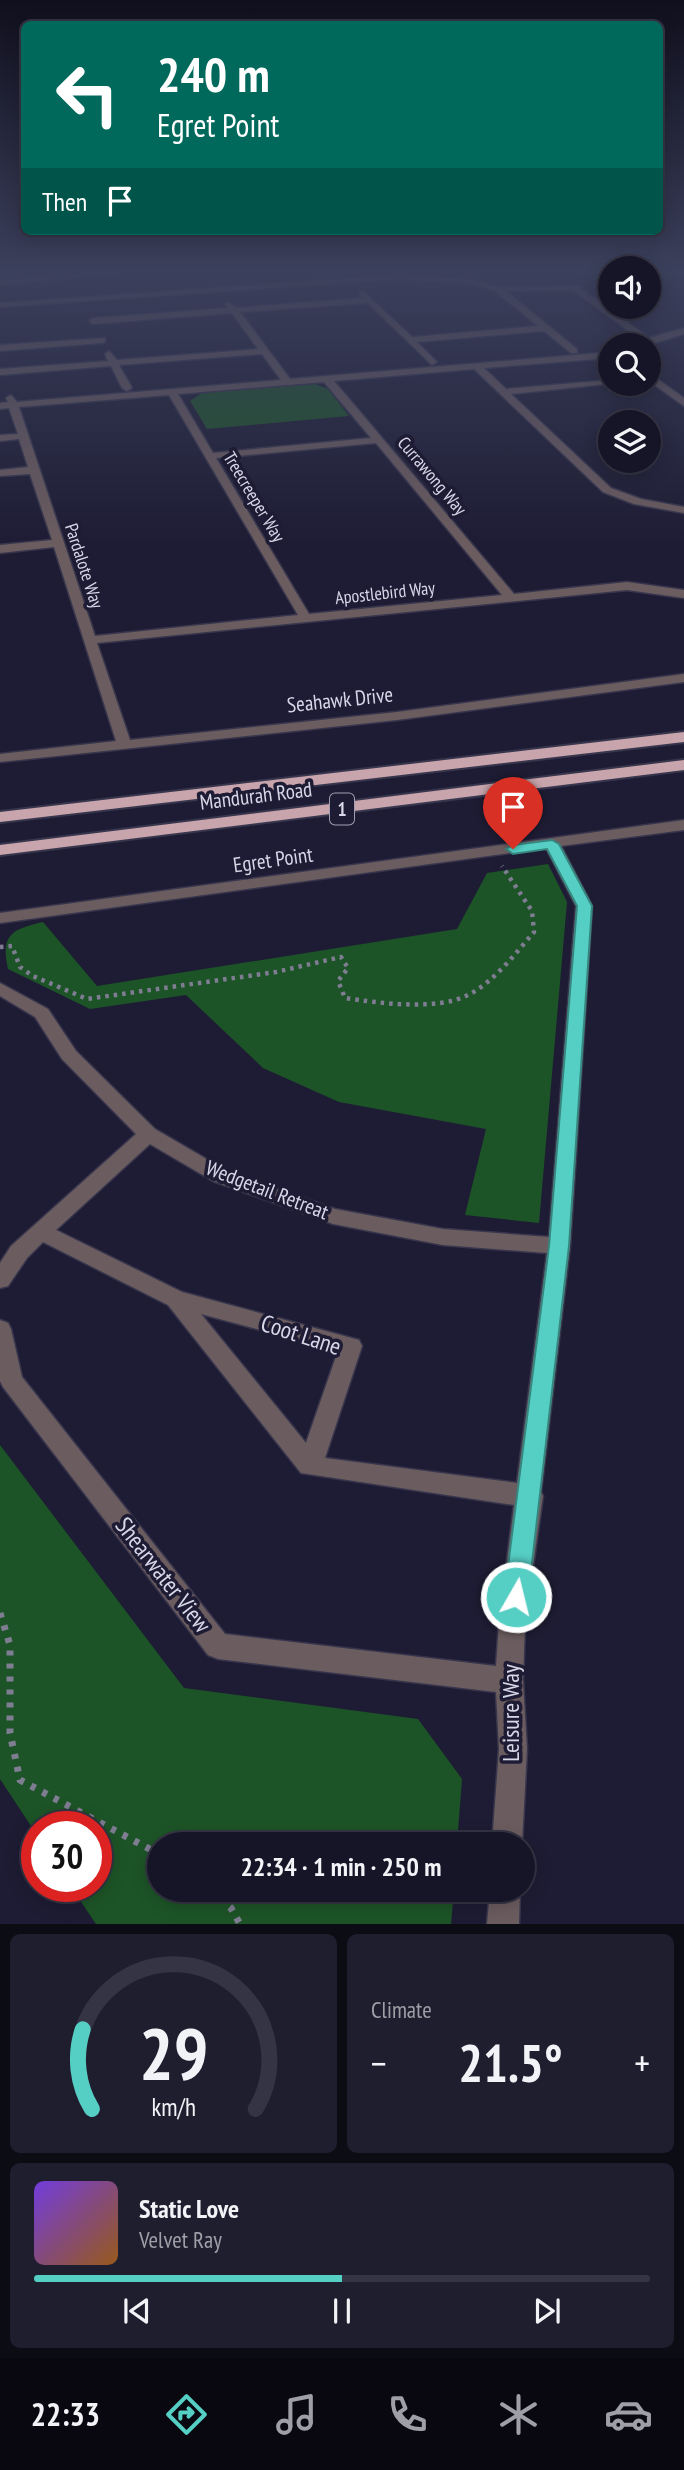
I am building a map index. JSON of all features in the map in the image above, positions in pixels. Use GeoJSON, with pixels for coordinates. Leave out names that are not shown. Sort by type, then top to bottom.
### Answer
{"type":"FeatureCollection","features":[{"type":"Feature","properties":{"kind":"highway","name":"Mandurah Road"},"geometry":{"type":"LineString","coordinates":[[0,817],[684,737]]}},
{"type":"Feature","properties":{"kind":"highway","name":"Mandurah Road"},"geometry":{"type":"LineString","coordinates":[[0,850],[684,765]]}},
{"type":"Feature","properties":{"kind":"street"},"geometry":{"type":"LineString","coordinates":[[0,372],[114,363],[127,388]]}},
{"type":"Feature","properties":{"kind":"street"},"geometry":{"type":"LineString","coordinates":[[273,363],[285,379]]}},
{"type":"Feature","properties":{"kind":"street"},"geometry":{"type":"LineString","coordinates":[[8,401],[172,392],[425,363]]}},
{"type":"Feature","properties":{"kind":"street"},"geometry":{"type":"LineString","coordinates":[[0,407],[8,401],[127,388],[327,379],[515,363]]}},
{"type":"Feature","properties":{"kind":"street"},"geometry":{"type":"LineString","coordinates":[[476,366],[607,489],[638,502],[684,510]]}},
{"type":"Feature","properties":{"kind":"street","name":"Currawong Way"},"geometry":{"type":"LineString","coordinates":[[327,379],[509,596]]}},
{"type":"Feature","properties":{"kind":"street"},"geometry":{"type":"LineString","coordinates":[[504,392],[598,384]]}},
{"type":"Feature","properties":{"kind":"street"},"geometry":{"type":"LineString","coordinates":[[661,386],[684,403]]}},
{"type":"Feature","properties":{"kind":"street","name":"Treecreeper Way"},"geometry":{"type":"LineString","coordinates":[[172,392],[306,619]]}},
{"type":"Feature","properties":{"kind":"street","name":"Pardalote Way"},"geometry":{"type":"LineString","coordinates":[[8,401],[24,436],[124,744]]}},
{"type":"Feature","properties":{"kind":"street"},"geometry":{"type":"LineString","coordinates":[[0,438],[24,436]]}},
{"type":"Feature","properties":{"kind":"street"},"geometry":{"type":"LineString","coordinates":[[209,456],[379,440]]}},
{"type":"Feature","properties":{"kind":"street"},"geometry":{"type":"LineString","coordinates":[[0,473],[35,470]]}},
{"type":"Feature","properties":{"kind":"street"},"geometry":{"type":"LineString","coordinates":[[0,549],[58,543]]}},
{"type":"Feature","properties":{"kind":"street","name":"Apostlebird Way"},"geometry":{"type":"LineString","coordinates":[[90,640],[627,586],[684,594]]}},
{"type":"Feature","properties":{"kind":"street","name":"Seahawk Drive"},"geometry":{"type":"LineString","coordinates":[[0,758],[397,716],[684,678]]}},
{"type":"Feature","properties":{"kind":"street"},"geometry":{"type":"LineString","coordinates":[[552,844],[684,825]]}},
{"type":"Feature","properties":{"kind":"street","name":"Egret Point"},"geometry":{"type":"LineString","coordinates":[[0,918],[552,844]]}},
{"type":"Feature","properties":{"kind":"street","name":"Leisure Way"},"geometry":{"type":"LineString","coordinates":[[508,1832],[513,1749],[509,1681],[512,1623],[530,1496],[559,1246],[584,906],[552,844]]}},
{"type":"Feature","properties":{"kind":"street","name":"Wedgetail Retreat"},"geometry":{"type":"LineString","coordinates":[[0,988],[42,1013],[69,1055],[148,1134],[220,1176],[333,1216],[443,1237],[559,1246]]}},
{"type":"Feature","properties":{"kind":"street"},"geometry":{"type":"LineString","coordinates":[[0,1280],[19,1252],[148,1134]]}},
{"type":"Feature","properties":{"kind":"street","name":"Coot Lane"},"geometry":{"type":"LineString","coordinates":[[41,1232],[176,1299],[351,1346],[310,1466]]}},
{"type":"Feature","properties":{"kind":"street","name":"Coot Lane"},"geometry":{"type":"LineString","coordinates":[[176,1299],[310,1466]]}},
{"type":"Feature","properties":{"kind":"street","name":"Shearwater View"},"geometry":{"type":"LineString","coordinates":[[0,1329],[11,1380],[218,1646],[509,1681]]}},
{"type":"Feature","properties":{"kind":"street"},"geometry":{"type":"LineString","coordinates":[[310,1466],[530,1496]]}},
{"type":"Feature","properties":{"kind":"street"},"geometry":{"type":"LineString","coordinates":[[503,1924],[504,1902]]}},
{"type":"Feature","properties":{"kind":"path"},"geometry":{"type":"LineString","coordinates":[[0,947],[12,946],[20,967],[33,976],[87,999],[275,972],[341,957],[348,968],[338,981],[345,998],[377,1004],[432,1002],[467,996],[516,954],[534,932],[532,911],[493,852]]}},
{"type":"Feature","properties":{"kind":"path"},"geometry":{"type":"LineString","coordinates":[[0,1613],[10,1645],[10,1733],[20,1780],[147,1848]]}},
{"type":"Feature","properties":{"kind":"path"},"geometry":{"type":"LineString","coordinates":[[224,1902],[231,1908],[240,1924]]}},
{"type":"Feature","properties":{"kind":"green space"},"geometry":{"type":"Polygon","coordinates":[[[315,384],[328,389],[349,416],[207,429],[190,401],[202,393],[315,384]]]}},
{"type":"Feature","properties":{"kind":"green space"},"geometry":{"type":"Polygon","coordinates":[[[548,864],[567,902],[539,1223],[465,1215],[486,1129],[339,1102],[263,1068],[186,995],[90,1009],[8,969],[6,948],[11,935],[24,927],[43,922],[97,986],[457,929],[487,873],[548,864]]]}},
{"type":"Feature","properties":{"kind":"green space"},"geometry":{"type":"Polygon","coordinates":[[[0,1445],[184,1688],[418,1719],[462,1779],[458,1832],[147,1832],[147,1902],[453,1902],[451,1924],[96,1924],[81,1902],[112,1902],[112,1811],[21,1811],[0,1779],[0,1445]]]}},
{"type":"Feature","properties":{"kind":"route"},"geometry":{"type":"LineString","coordinates":[[513,849],[552,844],[584,906],[559,1246],[516,1597]]}}]}
